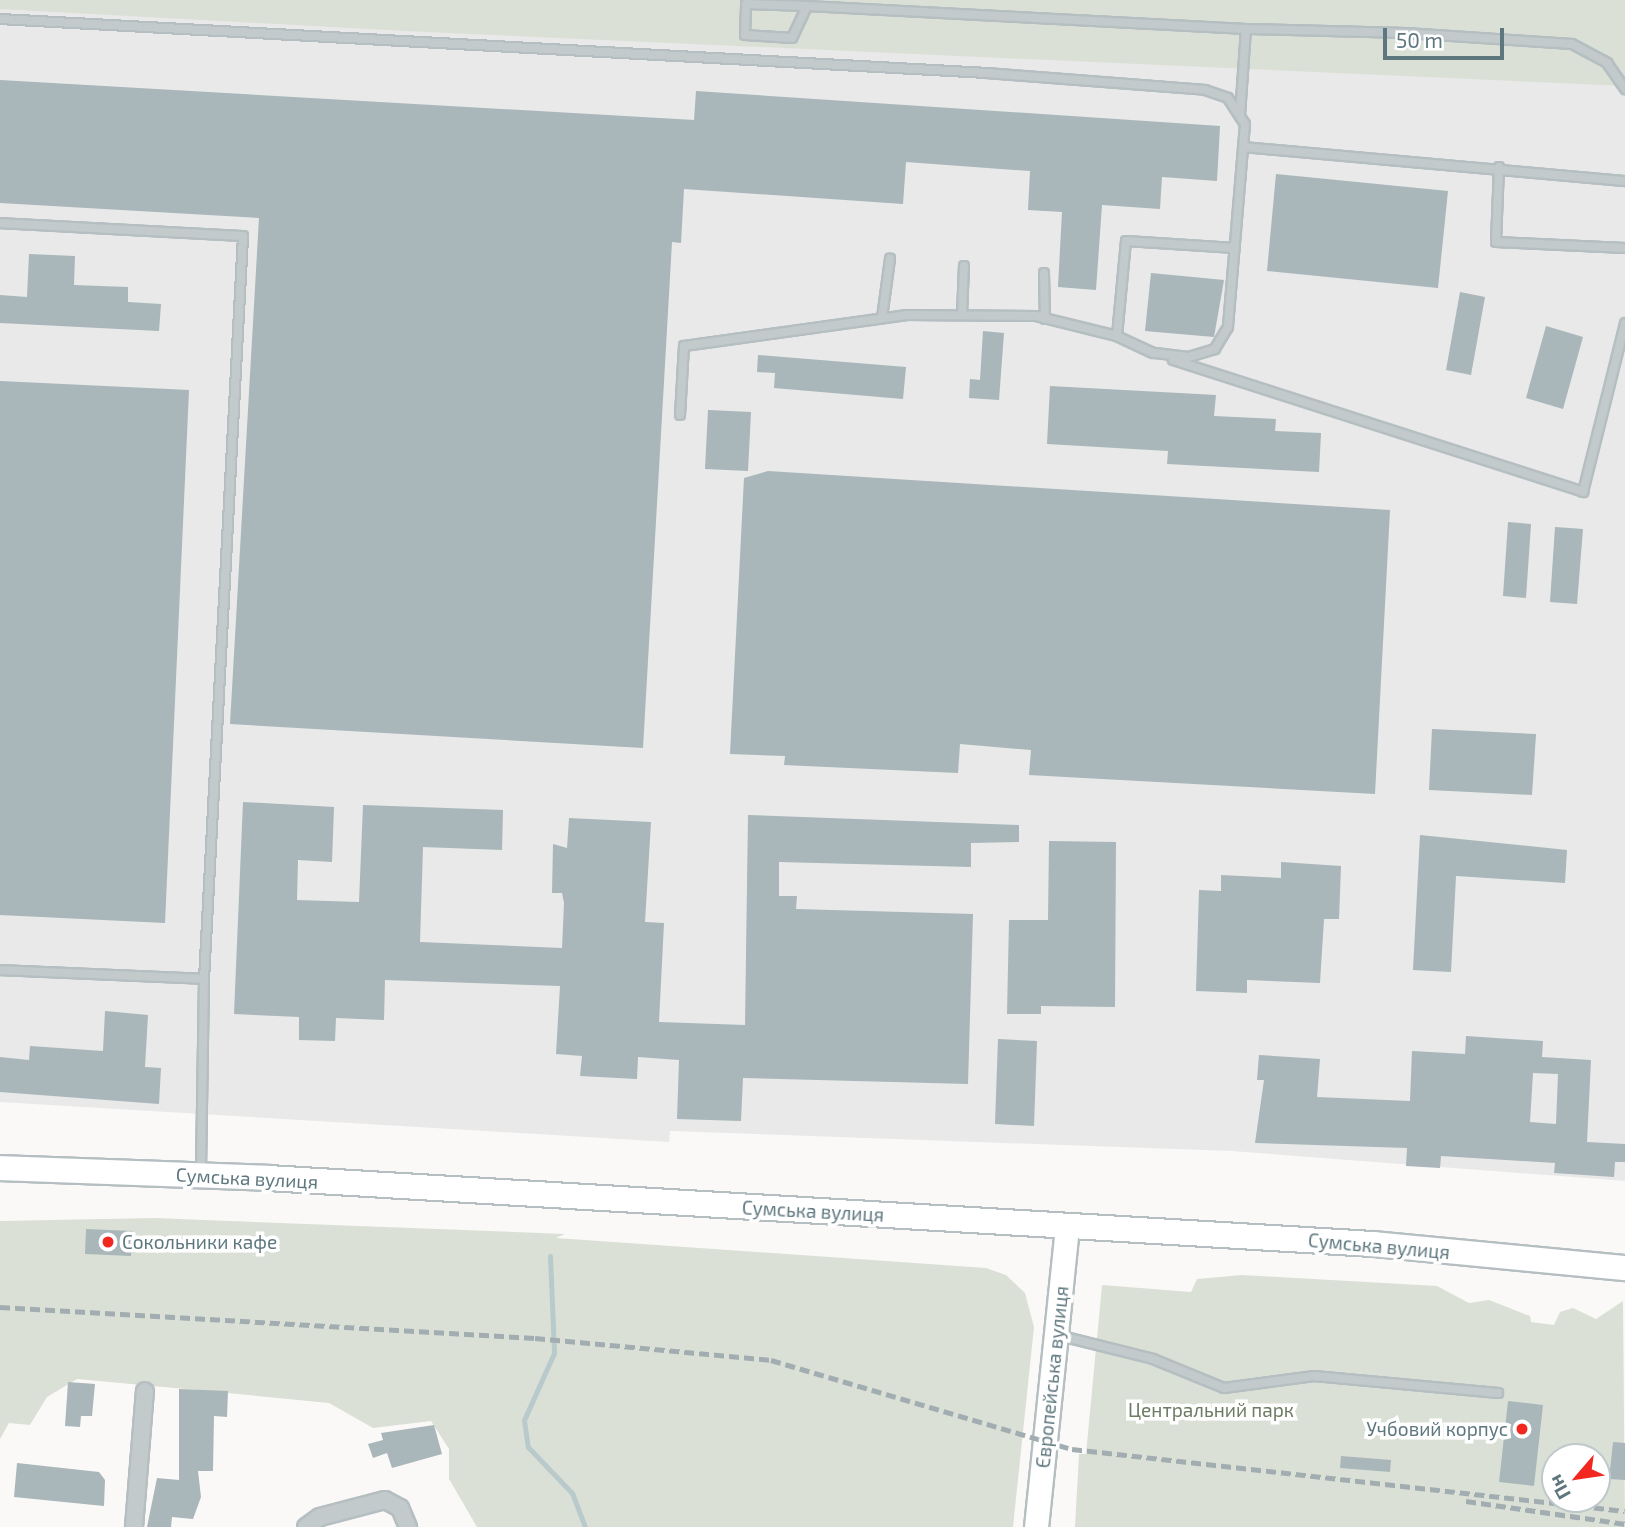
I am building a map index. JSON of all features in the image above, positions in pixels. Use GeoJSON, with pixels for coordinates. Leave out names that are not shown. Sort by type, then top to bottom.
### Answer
{"type":"FeatureCollection","features":[{"type":"Feature","properties":{"kind":"main road","name":"Сумська вулиця"},"geometry":{"type":"LineString","coordinates":[[0,1168],[201,1175],[1374,1244],[1625,1268]]}},
{"type":"Feature","properties":{"kind":"main road","name":"Європейська вулиця"},"geometry":{"type":"LineString","coordinates":[[1036,1527],[1068,1226]]}},
{"type":"Feature","properties":{"kind":"street"},"geometry":{"type":"LineString","coordinates":[[134,1527],[145,1391]]}},
{"type":"Feature","properties":{"kind":"street"},"geometry":{"type":"LineString","coordinates":[[306,1527],[320,1517],[379,1502],[396,1504],[408,1527]]}},
{"type":"Feature","properties":{"kind":"lane"},"geometry":{"type":"LineString","coordinates":[[807,6],[792,38],[745,35],[746,4],[807,6],[1572,44],[1607,63],[1625,89]]}},
{"type":"Feature","properties":{"kind":"lane"},"geometry":{"type":"LineString","coordinates":[[0,19],[986,73],[1205,90],[1228,98],[1245,124],[1228,327],[1215,349],[1188,357],[1153,353]]}},
{"type":"Feature","properties":{"kind":"lane"},"geometry":{"type":"LineString","coordinates":[[1240,115],[1246,29]]}},
{"type":"Feature","properties":{"kind":"lane"},"geometry":{"type":"LineString","coordinates":[[1244,147],[1499,167],[1625,181]]}},
{"type":"Feature","properties":{"kind":"lane"},"geometry":{"type":"LineString","coordinates":[[1499,167],[1496,242],[1625,248]]}},
{"type":"Feature","properties":{"kind":"lane"},"geometry":{"type":"LineString","coordinates":[[0,223],[243,236],[204,978],[201,1175]]}},
{"type":"Feature","properties":{"kind":"lane"},"geometry":{"type":"LineString","coordinates":[[1117,336],[1125,241],[1235,248]]}},
{"type":"Feature","properties":{"kind":"lane"},"geometry":{"type":"LineString","coordinates":[[883,318],[890,259]]}},
{"type":"Feature","properties":{"kind":"lane"},"geometry":{"type":"LineString","coordinates":[[962,315],[964,266]]}},
{"type":"Feature","properties":{"kind":"lane"},"geometry":{"type":"LineString","coordinates":[[1044,273],[1045,318]]}},
{"type":"Feature","properties":{"kind":"lane"},"geometry":{"type":"LineString","coordinates":[[680,415],[684,346],[883,318],[962,315],[1045,318],[1117,336],[1153,353],[1583,492],[1625,323]]}},
{"type":"Feature","properties":{"kind":"lane"},"geometry":{"type":"LineString","coordinates":[[0,970],[204,978]]}},
{"type":"Feature","properties":{"kind":"lane"},"geometry":{"type":"LineString","coordinates":[[1056,1335],[1153,1359],[1224,1388],[1314,1376],[1498,1393]]}},
{"type":"Feature","properties":{"kind":"shaded area"},"geometry":{"type":"Polygon","coordinates":[[[0,0],[1419,0],[1625,10],[1625,1181],[1232,1151],[670,1131],[669,1142],[0,1102],[0,0]]]}},
{"type":"Feature","properties":{"kind":"green space"},"geometry":{"type":"Polygon","coordinates":[[[0,0],[1625,0],[1625,86],[405,31],[0,9],[0,0]]]}},
{"type":"Feature","properties":{"kind":"green space"},"geometry":{"type":"Polygon","coordinates":[[[154,1218],[565,1234],[556,1238],[986,1268],[1006,1275],[1025,1293],[1034,1327],[1013,1527],[477,1527],[449,1479],[449,1449],[431,1421],[373,1428],[329,1403],[77,1379],[47,1397],[30,1425],[9,1423],[0,1439],[0,1221],[154,1218]]]}},
{"type":"Feature","properties":{"kind":"green space","name":"Центральний парк"},"geometry":{"type":"Polygon","coordinates":[[[1242,1275],[1437,1286],[1469,1303],[1489,1300],[1530,1316],[1531,1322],[1554,1325],[1560,1312],[1573,1308],[1596,1319],[1623,1301],[1625,1527],[1075,1527],[1079,1454],[1086,1454],[1102,1285],[1191,1292],[1197,1279],[1242,1275]]]}},
{"type":"Feature","properties":{"kind":"building"},"geometry":{"type":"Polygon","coordinates":[[[0,80],[694,120],[696,91],[1220,126],[1217,181],[1162,177],[1160,209],[1102,205],[1096,290],[1058,287],[1062,212],[1028,210],[1030,171],[906,162],[903,204],[684,189],[681,243],[672,242],[643,748],[230,724],[259,218],[0,203],[0,80]]]}},
{"type":"Feature","properties":{"kind":"building"},"geometry":{"type":"Polygon","coordinates":[[[1276,174],[1448,191],[1438,288],[1267,271],[1276,174]]]}},
{"type":"Feature","properties":{"kind":"building"},"geometry":{"type":"Polygon","coordinates":[[[29,254],[75,256],[74,285],[128,287],[128,302],[161,304],[159,331],[0,323],[0,295],[27,297],[29,254]]]}},
{"type":"Feature","properties":{"kind":"building"},"geometry":{"type":"Polygon","coordinates":[[[1151,273],[1224,280],[1214,337],[1145,331],[1151,273]]]}},
{"type":"Feature","properties":{"kind":"building"},"geometry":{"type":"Polygon","coordinates":[[[1460,292],[1485,297],[1471,375],[1446,370],[1460,292]]]}},
{"type":"Feature","properties":{"kind":"building"},"geometry":{"type":"Polygon","coordinates":[[[1546,326],[1583,337],[1563,409],[1526,398],[1546,326]]]}},
{"type":"Feature","properties":{"kind":"building"},"geometry":{"type":"Polygon","coordinates":[[[983,331],[1004,333],[999,400],[969,398],[970,379],[980,380],[983,331]]]}},
{"type":"Feature","properties":{"kind":"building"},"geometry":{"type":"Polygon","coordinates":[[[758,355],[906,367],[903,399],[774,388],[775,373],[757,372],[758,355]]]}},
{"type":"Feature","properties":{"kind":"building"},"geometry":{"type":"Polygon","coordinates":[[[0,381],[189,390],[165,923],[0,915],[0,381]]]}},
{"type":"Feature","properties":{"kind":"building"},"geometry":{"type":"Polygon","coordinates":[[[1050,386],[1216,395],[1214,416],[1276,419],[1275,431],[1321,433],[1319,472],[1167,464],[1168,451],[1047,444],[1050,386]]]}},
{"type":"Feature","properties":{"kind":"building"},"geometry":{"type":"Polygon","coordinates":[[[708,410],[751,412],[748,471],[705,469],[708,410]]]}},
{"type":"Feature","properties":{"kind":"building"},"geometry":{"type":"Polygon","coordinates":[[[768,471],[1390,510],[1375,794],[1029,775],[1031,750],[960,744],[958,773],[784,765],[785,756],[730,754],[744,478],[768,471]]]}},
{"type":"Feature","properties":{"kind":"building"},"geometry":{"type":"Polygon","coordinates":[[[1508,522],[1531,524],[1526,598],[1503,596],[1508,522]]]}},
{"type":"Feature","properties":{"kind":"building"},"geometry":{"type":"Polygon","coordinates":[[[1555,527],[1583,529],[1577,604],[1550,602],[1555,527]]]}},
{"type":"Feature","properties":{"kind":"building"},"geometry":{"type":"Polygon","coordinates":[[[1432,729],[1536,734],[1532,795],[1429,790],[1432,729]]]}},
{"type":"Feature","properties":{"kind":"building"},"geometry":{"type":"Polygon","coordinates":[[[243,802],[334,807],[332,862],[298,860],[297,900],[359,902],[363,805],[503,810],[502,850],[423,847],[420,942],[562,948],[564,903],[562,893],[552,893],[553,844],[567,848],[569,818],[651,822],[645,922],[664,923],[659,1022],[745,1025],[748,815],[1019,825],[1019,842],[971,843],[971,867],[779,862],[779,896],[797,896],[796,909],[973,914],[968,1084],[743,1078],[741,1121],[677,1119],[679,1060],[638,1057],[637,1079],[580,1076],[582,1056],[556,1054],[560,986],[385,980],[384,1020],[336,1018],[335,1041],[299,1040],[299,1017],[234,1014],[243,802]]]}},
{"type":"Feature","properties":{"kind":"building"},"geometry":{"type":"Polygon","coordinates":[[[1420,835],[1567,850],[1565,883],[1456,876],[1451,972],[1413,970],[1420,835]]]}},
{"type":"Feature","properties":{"kind":"building"},"geometry":{"type":"Polygon","coordinates":[[[1049,841],[1116,842],[1115,1007],[1041,1006],[1041,1014],[1007,1014],[1009,920],[1048,920],[1049,841]]]}},
{"type":"Feature","properties":{"kind":"building"},"geometry":{"type":"Polygon","coordinates":[[[1281,862],[1341,866],[1339,919],[1324,919],[1320,983],[1247,980],[1247,993],[1196,991],[1199,890],[1221,891],[1221,875],[1281,878],[1281,862]]]}},
{"type":"Feature","properties":{"kind":"building"},"geometry":{"type":"Polygon","coordinates":[[[105,1011],[148,1015],[145,1067],[161,1068],[159,1104],[0,1092],[0,1057],[29,1060],[30,1046],[103,1051],[105,1011]]]}},
{"type":"Feature","properties":{"kind":"building"},"geometry":{"type":"Polygon","coordinates":[[[1466,1036],[1543,1041],[1542,1057],[1591,1060],[1587,1142],[1625,1144],[1625,1162],[1615,1162],[1614,1177],[1554,1173],[1555,1163],[1441,1156],[1440,1168],[1406,1166],[1407,1148],[1255,1143],[1264,1080],[1257,1080],[1259,1055],[1320,1059],[1317,1097],[1410,1101],[1412,1051],[1465,1054],[1466,1036]],[[1533,1073],[1530,1122],[1556,1124],[1558,1074],[1533,1073]]]}},
{"type":"Feature","properties":{"kind":"building"},"geometry":{"type":"Polygon","coordinates":[[[998,1039],[1037,1041],[1034,1126],[995,1124],[998,1039]]]}},
{"type":"Feature","properties":{"kind":"building","name":"Сокольники кафе"},"geometry":{"type":"Polygon","coordinates":[[[86,1229],[132,1231],[131,1256],[85,1254],[86,1229]]]}},
{"type":"Feature","properties":{"kind":"building"},"geometry":{"type":"Polygon","coordinates":[[[68,1382],[95,1384],[92,1416],[81,1416],[80,1427],[65,1426],[68,1382]]]}},
{"type":"Feature","properties":{"kind":"building"},"geometry":{"type":"Polygon","coordinates":[[[179,1389],[228,1391],[227,1417],[214,1416],[213,1471],[198,1471],[201,1497],[193,1519],[172,1517],[171,1527],[147,1527],[157,1478],[179,1480],[179,1389]]]}},
{"type":"Feature","properties":{"kind":"building","name":"Учбовий корпус"},"geometry":{"type":"Polygon","coordinates":[[[1508,1401],[1543,1405],[1534,1486],[1499,1482],[1508,1401]]]}},
{"type":"Feature","properties":{"kind":"building"},"geometry":{"type":"Polygon","coordinates":[[[434,1425],[442,1454],[392,1468],[387,1453],[373,1458],[368,1444],[383,1440],[381,1433],[434,1425]]]}},
{"type":"Feature","properties":{"kind":"building"},"geometry":{"type":"Polygon","coordinates":[[[1613,1442],[1625,1443],[1625,1480],[1611,1479],[1613,1442]]]}},
{"type":"Feature","properties":{"kind":"building"},"geometry":{"type":"Polygon","coordinates":[[[1341,1456],[1391,1460],[1390,1472],[1340,1468],[1341,1456]]]}},
{"type":"Feature","properties":{"kind":"building"},"geometry":{"type":"Polygon","coordinates":[[[17,1463],[99,1472],[105,1480],[104,1506],[14,1497],[17,1463]]]}},
{"type":"Feature","properties":{"kind":"waterway"},"geometry":{"type":"LineString","coordinates":[[550,1256],[554,1353],[524,1420],[528,1447],[572,1493],[585,1527]]}},
{"type":"Feature","properties":{"kind":"railway"},"geometry":{"type":"LineString","coordinates":[[0,1307],[535,1338],[771,1360],[1072,1449],[1625,1511]]}},
{"type":"Feature","properties":{"kind":"railway"},"geometry":{"type":"LineString","coordinates":[[1466,1501],[1625,1524]]}},
{"type":"Feature","properties":{"kind":"place","name":"Сокольники кафе"},"geometry":{"type":"Point","coordinates":[108,1242]}},
{"type":"Feature","properties":{"kind":"place","name":"Учбовий корпус"},"geometry":{"type":"Point","coordinates":[1522,1429]}}]}
